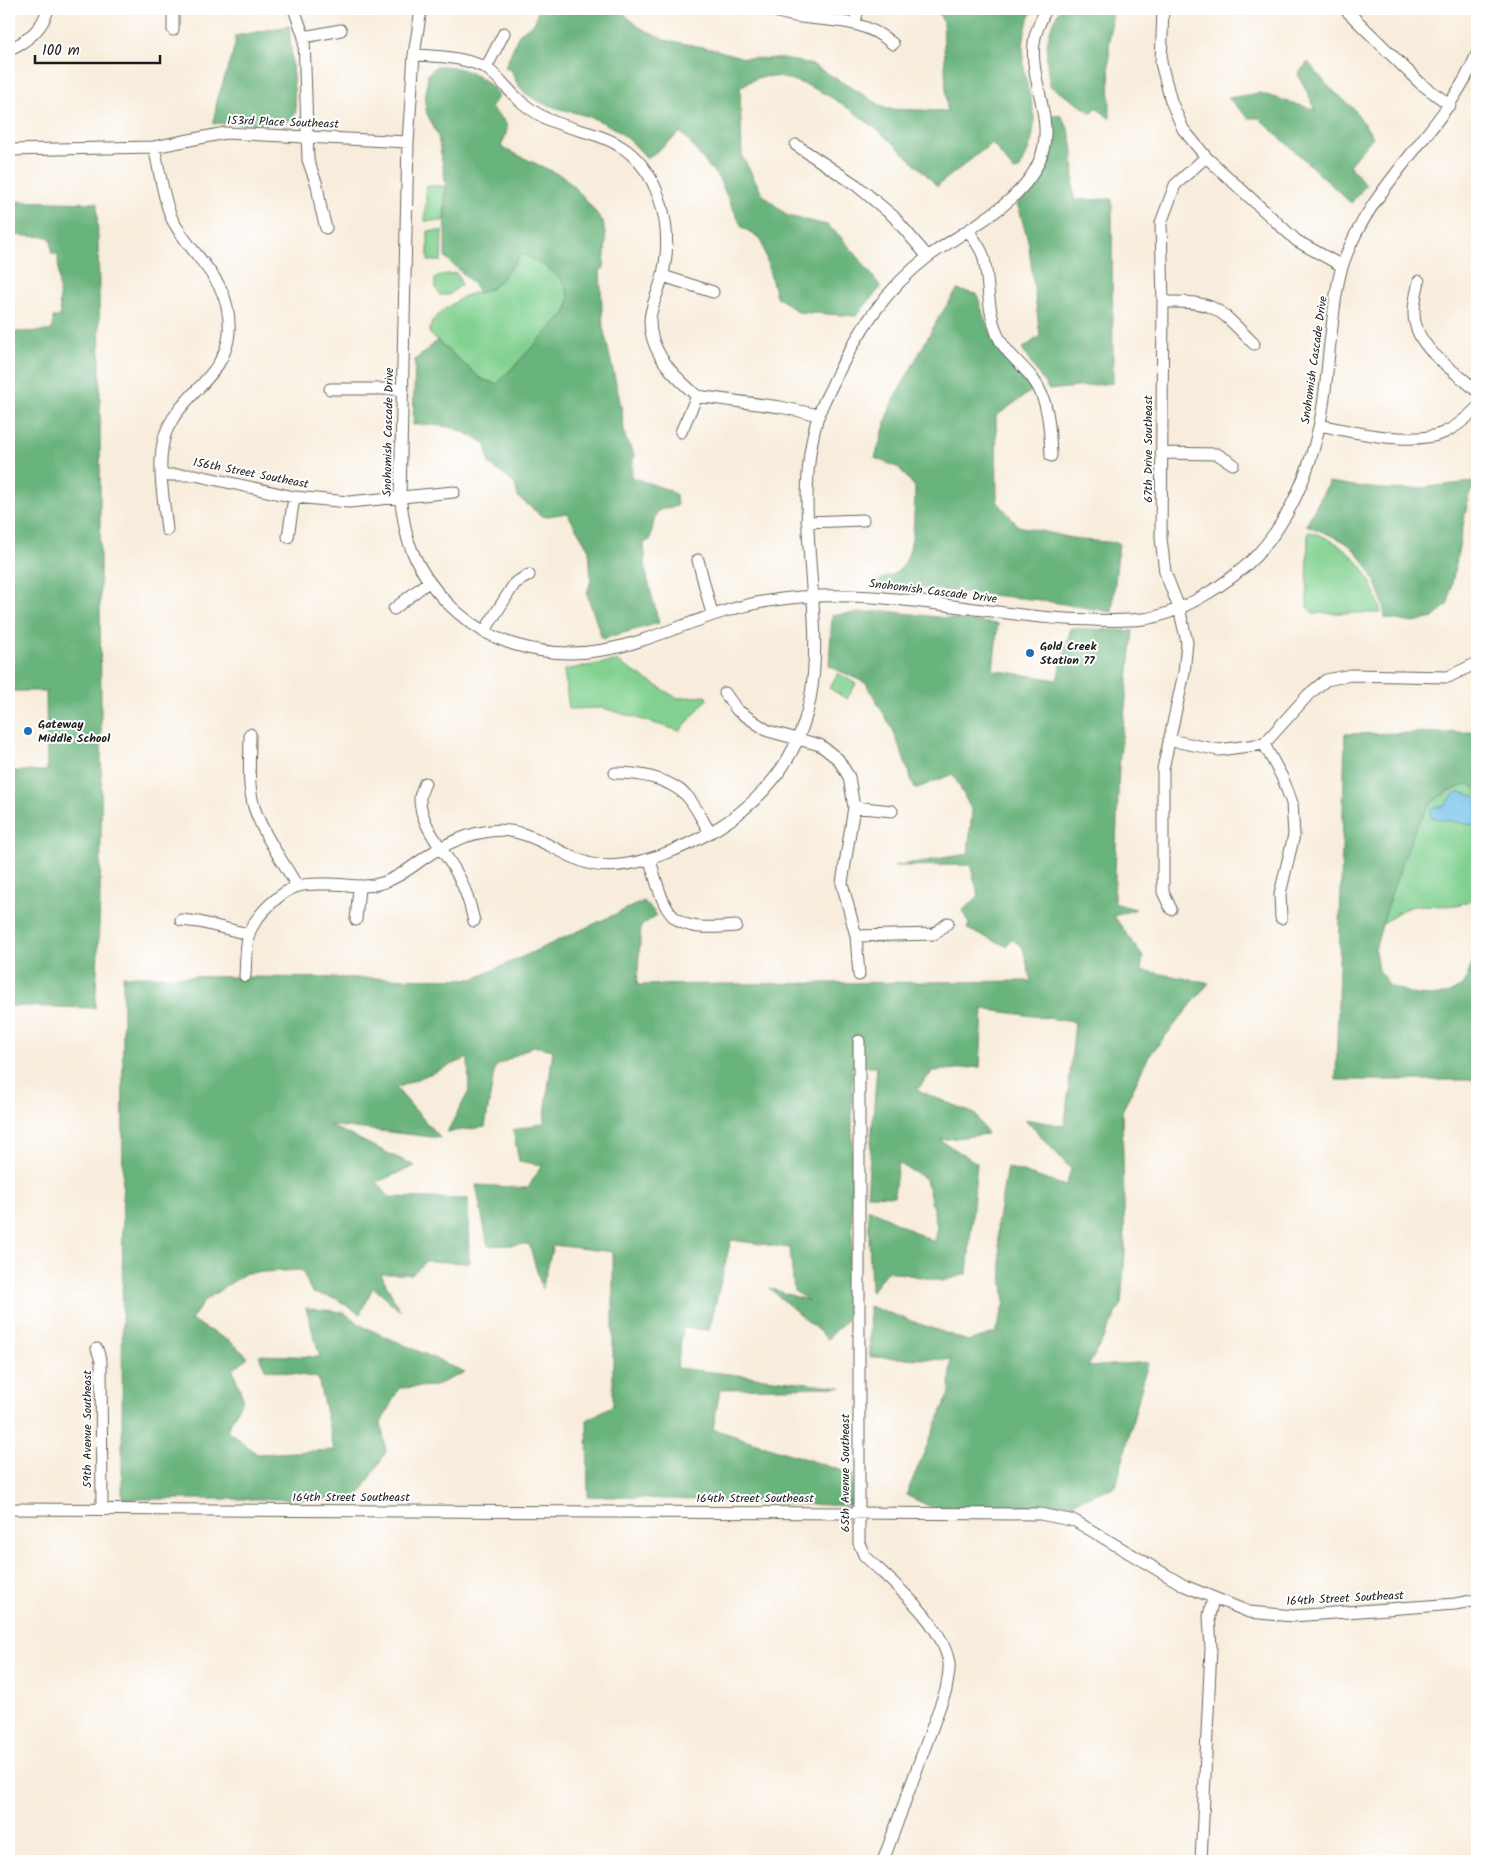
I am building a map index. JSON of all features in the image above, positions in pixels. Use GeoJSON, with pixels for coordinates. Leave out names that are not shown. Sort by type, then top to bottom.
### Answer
{"type":"FeatureCollection","features":[{"type":"Feature","properties":{"kind":"street"},"geometry":{"type":"LineString","coordinates":[[9,49],[22,43],[39,28],[48,9]]}},
{"type":"Feature","properties":{"kind":"street"},"geometry":{"type":"LineString","coordinates":[[173,9],[173,30]]}},
{"type":"Feature","properties":{"kind":"street"},"geometry":{"type":"LineString","coordinates":[[294,9],[304,37],[308,160],[317,185],[326,228]]}},
{"type":"Feature","properties":{"kind":"street","name":"Snohomish Cascade Drive"},"geometry":{"type":"LineString","coordinates":[[421,9],[414,55],[408,142],[400,498],[408,542],[428,582],[447,603],[484,632],[511,644],[545,653],[586,654],[630,644],[712,614],[768,601],[813,596],[890,598],[1026,616],[1105,621],[1147,619],[1179,608],[1223,582],[1255,556],[1283,521],[1304,477],[1320,425],[1342,266],[1368,213],[1399,169],[1450,105],[1477,54]]}},
{"type":"Feature","properties":{"kind":"street"},"geometry":{"type":"LineString","coordinates":[[767,9],[799,17],[855,22],[881,34],[893,44]]}},
{"type":"Feature","properties":{"kind":"street"},"geometry":{"type":"LineString","coordinates":[[855,22],[858,9]]}},
{"type":"Feature","properties":{"kind":"street"},"geometry":{"type":"LineString","coordinates":[[245,976],[248,934],[259,916],[274,901],[297,886],[331,884],[359,888],[383,883],[402,874],[439,848],[464,837],[492,830],[525,833],[584,863],[611,866],[650,860],[682,846],[740,813],[761,794],[781,769],[798,739],[810,704],[815,674],[813,596],[807,522],[808,470],[818,415],[849,349],[881,300],[928,257],[969,232],[1021,189],[1038,164],[1045,141],[1042,98],[1034,65],[1034,38],[1046,9]]}},
{"type":"Feature","properties":{"kind":"street"},"geometry":{"type":"LineString","coordinates":[[1162,9],[1161,63],[1171,101],[1183,129],[1206,157],[1297,241],[1342,266]]}},
{"type":"Feature","properties":{"kind":"street"},"geometry":{"type":"LineString","coordinates":[[1345,9],[1420,83],[1450,105]]}},
{"type":"Feature","properties":{"kind":"street"},"geometry":{"type":"LineString","coordinates":[[304,37],[341,30]]}},
{"type":"Feature","properties":{"kind":"street"},"geometry":{"type":"LineString","coordinates":[[486,68],[504,33]]}},
{"type":"Feature","properties":{"kind":"street"},"geometry":{"type":"LineString","coordinates":[[414,55],[444,56],[486,68],[519,100],[546,118],[609,139],[628,151],[658,194],[666,228],[667,248],[663,276],[654,296],[650,315],[652,339],[660,358],[676,377],[697,396],[780,407],[818,415]]}},
{"type":"Feature","properties":{"kind":"street","name":"153rd Place Southeast"},"geometry":{"type":"LineString","coordinates":[[9,150],[154,147],[225,133],[408,142]]}},
{"type":"Feature","properties":{"kind":"street"},"geometry":{"type":"LineString","coordinates":[[796,145],[856,184],[894,216],[928,257]]}},
{"type":"Feature","properties":{"kind":"street"},"geometry":{"type":"LineString","coordinates":[[154,147],[172,219],[186,241],[220,284],[228,309],[229,335],[224,352],[213,373],[175,414],[165,434],[161,451],[167,530]]}},
{"type":"Feature","properties":{"kind":"street","name":"67th Drive Southeast"},"geometry":{"type":"LineString","coordinates":[[1171,909],[1163,892],[1163,769],[1187,658],[1187,642],[1179,608],[1166,572],[1161,538],[1163,302],[1161,223],[1175,184],[1206,157]]}},
{"type":"Feature","properties":{"kind":"street"},"geometry":{"type":"LineString","coordinates":[[969,232],[983,254],[989,307],[998,335],[1012,357],[1033,379],[1045,402],[1051,456]]}},
{"type":"Feature","properties":{"kind":"street"},"geometry":{"type":"LineString","coordinates":[[663,276],[713,292]]}},
{"type":"Feature","properties":{"kind":"street"},"geometry":{"type":"LineString","coordinates":[[1419,281],[1414,312],[1416,326],[1423,344],[1477,391]]}},
{"type":"Feature","properties":{"kind":"street"},"geometry":{"type":"LineString","coordinates":[[1163,302],[1194,301],[1210,305],[1222,312],[1254,344]]}},
{"type":"Feature","properties":{"kind":"street"},"geometry":{"type":"LineString","coordinates":[[330,389],[403,389]]}},
{"type":"Feature","properties":{"kind":"street"},"geometry":{"type":"LineString","coordinates":[[681,432],[697,396]]}},
{"type":"Feature","properties":{"kind":"street"},"geometry":{"type":"LineString","coordinates":[[1320,425],[1357,433],[1419,438],[1442,434],[1465,421],[1477,408]]}},
{"type":"Feature","properties":{"kind":"street"},"geometry":{"type":"LineString","coordinates":[[1162,453],[1217,454],[1233,464]]}},
{"type":"Feature","properties":{"kind":"street","name":"156th Street Southeast"},"geometry":{"type":"LineString","coordinates":[[162,475],[195,475],[294,497],[349,502],[454,492]]}},
{"type":"Feature","properties":{"kind":"street"},"geometry":{"type":"LineString","coordinates":[[288,538],[294,497]]}},
{"type":"Feature","properties":{"kind":"street"},"geometry":{"type":"LineString","coordinates":[[807,522],[863,520]]}},
{"type":"Feature","properties":{"kind":"street"},"geometry":{"type":"LineString","coordinates":[[698,560],[712,614]]}},
{"type":"Feature","properties":{"kind":"street"},"geometry":{"type":"LineString","coordinates":[[484,632],[515,583],[529,575]]}},
{"type":"Feature","properties":{"kind":"street"},"geometry":{"type":"LineString","coordinates":[[394,609],[428,582]]}},
{"type":"Feature","properties":{"kind":"street"},"geometry":{"type":"LineString","coordinates":[[1169,740],[1218,750],[1264,744],[1308,695],[1326,680],[1350,675],[1424,678],[1448,676],[1477,663]]}},
{"type":"Feature","properties":{"kind":"street"},"geometry":{"type":"LineString","coordinates":[[725,693],[737,710],[768,731],[820,745],[838,759],[849,778],[854,807],[842,883],[856,936],[858,975]]}},
{"type":"Feature","properties":{"kind":"street"},"geometry":{"type":"LineString","coordinates":[[250,734],[250,780],[254,807],[262,826],[297,886]]}},
{"type":"Feature","properties":{"kind":"street"},"geometry":{"type":"LineString","coordinates":[[1264,744],[1283,779],[1292,803],[1294,835],[1280,894],[1281,918]]}},
{"type":"Feature","properties":{"kind":"street"},"geometry":{"type":"LineString","coordinates":[[615,774],[636,774],[665,782],[686,795],[709,831]]}},
{"type":"Feature","properties":{"kind":"street"},"geometry":{"type":"LineString","coordinates":[[425,784],[420,798],[426,822],[439,848],[455,870],[468,897],[474,921]]}},
{"type":"Feature","properties":{"kind":"street"},"geometry":{"type":"LineString","coordinates":[[854,807],[892,811]]}},
{"type":"Feature","properties":{"kind":"street"},"geometry":{"type":"LineString","coordinates":[[650,860],[664,904],[668,912],[681,924],[704,929],[736,926]]}},
{"type":"Feature","properties":{"kind":"street"},"geometry":{"type":"LineString","coordinates":[[356,920],[359,888]]}},
{"type":"Feature","properties":{"kind":"street"},"geometry":{"type":"LineString","coordinates":[[181,920],[199,922],[248,934]]}},
{"type":"Feature","properties":{"kind":"street"},"geometry":{"type":"LineString","coordinates":[[856,936],[934,934],[948,923]]}},
{"type":"Feature","properties":{"kind":"street","name":"65th Avenue Southeast"},"geometry":{"type":"LineString","coordinates":[[859,1041],[859,1543],[864,1556],[926,1617],[942,1639],[949,1665],[946,1690],[883,1861]]}},
{"type":"Feature","properties":{"kind":"street","name":"59th Avenue Southeast"},"geometry":{"type":"LineString","coordinates":[[97,1349],[101,1361],[102,1509]]}},
{"type":"Feature","properties":{"kind":"street","name":"164th Street Southeast"},"geometry":{"type":"LineString","coordinates":[[9,1509],[1040,1514],[1075,1521],[1185,1586],[1213,1599],[1249,1612],[1293,1616],[1455,1604],[1477,1600]]}},
{"type":"Feature","properties":{"kind":"street"},"geometry":{"type":"LineString","coordinates":[[1201,1861],[1211,1648],[1209,1616],[1213,1599]]}},
{"type":"Feature","properties":{"kind":"green space"},"geometry":{"type":"Polygon","coordinates":[[[538,9],[619,9],[639,27],[665,40],[713,49],[744,58],[786,59],[813,65],[887,109],[947,111],[943,22],[937,9],[1033,9],[1026,27],[1023,46],[1025,75],[1034,114],[1032,138],[1019,170],[1014,171],[992,143],[937,186],[881,133],[857,114],[832,98],[807,86],[783,78],[761,77],[740,87],[742,156],[763,195],[788,216],[827,225],[839,235],[881,287],[856,316],[798,312],[776,296],[761,239],[742,227],[719,179],[681,132],[647,159],[621,133],[608,125],[590,117],[537,100],[526,93],[518,84],[512,71],[506,68],[506,65],[519,34],[535,22],[538,9]]]}},
{"type":"Feature","properties":{"kind":"green space"},"geometry":{"type":"Polygon","coordinates":[[[1060,9],[1107,9],[1112,12],[1109,47],[1110,119],[1096,107],[1092,113],[1050,86],[1047,65],[1048,37],[1060,9]]]}},
{"type":"Feature","properties":{"kind":"green space"},"geometry":{"type":"Polygon","coordinates":[[[289,26],[296,113],[294,116],[288,121],[273,124],[213,124],[217,101],[235,45],[235,36],[289,26]]]}},
{"type":"Feature","properties":{"kind":"green space"},"geometry":{"type":"Polygon","coordinates":[[[1308,62],[1328,86],[1354,109],[1373,137],[1349,165],[1366,185],[1351,203],[1259,118],[1248,118],[1228,98],[1259,93],[1316,110],[1298,74],[1308,62]]]}},
{"type":"Feature","properties":{"kind":"green space"},"geometry":{"type":"Polygon","coordinates":[[[436,66],[454,67],[471,73],[493,88],[499,95],[491,108],[507,125],[501,147],[564,177],[603,221],[606,240],[604,268],[600,271],[603,327],[621,405],[625,437],[634,455],[631,477],[669,490],[676,495],[677,506],[659,510],[655,516],[650,540],[644,543],[646,573],[659,623],[602,639],[587,594],[591,580],[589,550],[567,513],[543,517],[518,497],[515,484],[489,464],[486,444],[459,430],[433,425],[413,425],[415,360],[437,341],[481,379],[497,384],[566,312],[569,301],[564,283],[557,276],[540,263],[522,254],[494,287],[479,293],[469,279],[445,257],[446,186],[438,136],[427,114],[425,104],[428,74],[436,66]]]}},
{"type":"Feature","properties":{"kind":"green space"},"geometry":{"type":"Polygon","coordinates":[[[1051,115],[1060,115],[1070,134],[1073,156],[1074,200],[1112,199],[1113,383],[1049,390],[1022,349],[1040,336],[1028,240],[1017,203],[1034,182],[1044,163],[1049,141],[1051,115]]]}},
{"type":"Feature","properties":{"kind":"green space"},"geometry":{"type":"Polygon","coordinates":[[[426,186],[445,186],[444,221],[425,221],[426,186]]]}},
{"type":"Feature","properties":{"kind":"green space"},"geometry":{"type":"Polygon","coordinates":[[[9,201],[97,203],[100,350],[101,802],[100,905],[95,1008],[9,1006],[9,771],[47,771],[46,691],[9,691],[9,347],[11,332],[49,331],[53,327],[53,317],[60,317],[58,254],[52,254],[51,240],[48,237],[9,235],[9,201]]]}},
{"type":"Feature","properties":{"kind":"green space"},"geometry":{"type":"Polygon","coordinates":[[[428,231],[442,231],[441,261],[428,261],[428,231]]]}},
{"type":"Feature","properties":{"kind":"green space"},"geometry":{"type":"Polygon","coordinates":[[[522,254],[549,269],[564,283],[569,301],[566,312],[497,384],[481,379],[429,333],[432,321],[445,309],[464,296],[494,287],[522,254]]]}},
{"type":"Feature","properties":{"kind":"green space"},"geometry":{"type":"Polygon","coordinates":[[[456,273],[461,285],[449,295],[440,295],[435,285],[435,280],[439,275],[456,273]]]}},
{"type":"Feature","properties":{"kind":"green space"},"geometry":{"type":"Polygon","coordinates":[[[957,290],[977,294],[987,323],[998,346],[1013,367],[1034,389],[996,416],[997,501],[1018,526],[1082,540],[1119,543],[1112,612],[1040,600],[872,583],[898,571],[904,564],[913,532],[915,487],[899,468],[875,458],[891,405],[939,317],[957,290]]]}},
{"type":"Feature","properties":{"kind":"green space"},"geometry":{"type":"Polygon","coordinates":[[[1329,482],[1369,488],[1411,489],[1477,482],[1469,495],[1448,604],[1433,618],[1414,623],[1385,618],[1378,588],[1363,560],[1349,545],[1306,525],[1329,482]]]}},
{"type":"Feature","properties":{"kind":"green space"},"geometry":{"type":"Polygon","coordinates":[[[1308,531],[1336,543],[1357,561],[1371,584],[1381,613],[1313,613],[1307,607],[1308,531]]]}},
{"type":"Feature","properties":{"kind":"green space"},"geometry":{"type":"Polygon","coordinates":[[[886,611],[998,624],[993,670],[1057,680],[1071,628],[1133,631],[1119,766],[1114,903],[1136,909],[1114,916],[1143,957],[1141,970],[1209,983],[1149,1056],[1122,1111],[1125,1253],[1121,1305],[1088,1367],[1148,1362],[1116,1486],[1064,1506],[931,1507],[906,1495],[950,1392],[951,1360],[870,1357],[869,1306],[968,1341],[995,1333],[1005,1303],[997,1225],[1007,1167],[1066,1186],[1071,1169],[1025,1119],[1065,1126],[1075,1022],[983,1009],[980,1067],[933,1071],[917,1090],[975,1114],[987,1134],[940,1140],[977,1163],[967,1274],[942,1281],[887,1271],[871,1292],[868,1208],[934,1242],[937,1226],[926,1179],[898,1163],[894,1196],[867,1195],[877,1066],[852,1066],[852,1314],[828,1339],[769,1288],[809,1301],[794,1291],[790,1248],[731,1240],[709,1330],[683,1328],[677,1368],[842,1387],[720,1389],[713,1429],[852,1474],[855,1506],[588,1496],[587,1420],[613,1405],[613,1252],[553,1245],[542,1289],[529,1244],[488,1246],[476,1185],[528,1188],[542,1165],[519,1161],[513,1130],[544,1123],[553,1050],[533,1046],[495,1067],[485,1127],[447,1132],[469,1091],[468,1058],[396,1088],[440,1138],[329,1125],[415,1166],[377,1182],[389,1197],[468,1199],[469,1263],[426,1261],[412,1274],[381,1274],[400,1311],[373,1287],[360,1314],[335,1298],[312,1293],[302,1270],[246,1273],[205,1300],[191,1320],[231,1342],[248,1357],[233,1370],[243,1398],[227,1430],[257,1454],[334,1450],[318,1378],[265,1369],[259,1355],[320,1357],[306,1308],[343,1312],[364,1327],[465,1372],[435,1386],[399,1388],[381,1423],[386,1452],[357,1499],[122,1499],[123,976],[474,979],[644,901],[657,915],[641,926],[637,985],[1031,981],[1023,948],[1012,939],[1006,946],[967,929],[969,924],[962,911],[979,896],[970,865],[893,866],[968,854],[972,811],[953,774],[915,789],[893,730],[866,683],[829,666],[832,615],[886,611]]]}},
{"type":"Feature","properties":{"kind":"green space"},"geometry":{"type":"Polygon","coordinates":[[[616,661],[677,698],[706,696],[707,699],[680,731],[603,708],[569,709],[564,670],[616,661]]]}},
{"type":"Feature","properties":{"kind":"green space"},"geometry":{"type":"Polygon","coordinates":[[[838,673],[856,684],[847,699],[829,688],[838,673]]]}},
{"type":"Feature","properties":{"kind":"green space"},"geometry":{"type":"Polygon","coordinates":[[[1477,732],[1477,790],[1470,784],[1447,791],[1430,804],[1415,829],[1389,900],[1375,950],[1378,970],[1390,986],[1416,995],[1430,996],[1447,994],[1464,985],[1477,949],[1477,1080],[1336,1080],[1345,734],[1477,732]]]}},
{"type":"Feature","properties":{"kind":"green space"},"geometry":{"type":"Polygon","coordinates":[[[1470,784],[1477,790],[1477,892],[1472,899],[1457,905],[1423,905],[1406,909],[1382,925],[1402,860],[1424,812],[1441,796],[1470,784]]]}},
{"type":"Feature","properties":{"kind":"water"},"geometry":{"type":"Polygon","coordinates":[[[1461,792],[1477,797],[1477,826],[1430,817],[1432,809],[1446,804],[1455,793],[1461,792]]]}},
{"type":"Feature","properties":{"kind":"place","name":"Gold Creek Station 77"},"geometry":{"type":"Point","coordinates":[1030,653]}},
{"type":"Feature","properties":{"kind":"place","name":"Gateway Middle School"},"geometry":{"type":"Point","coordinates":[28,731]}}]}
